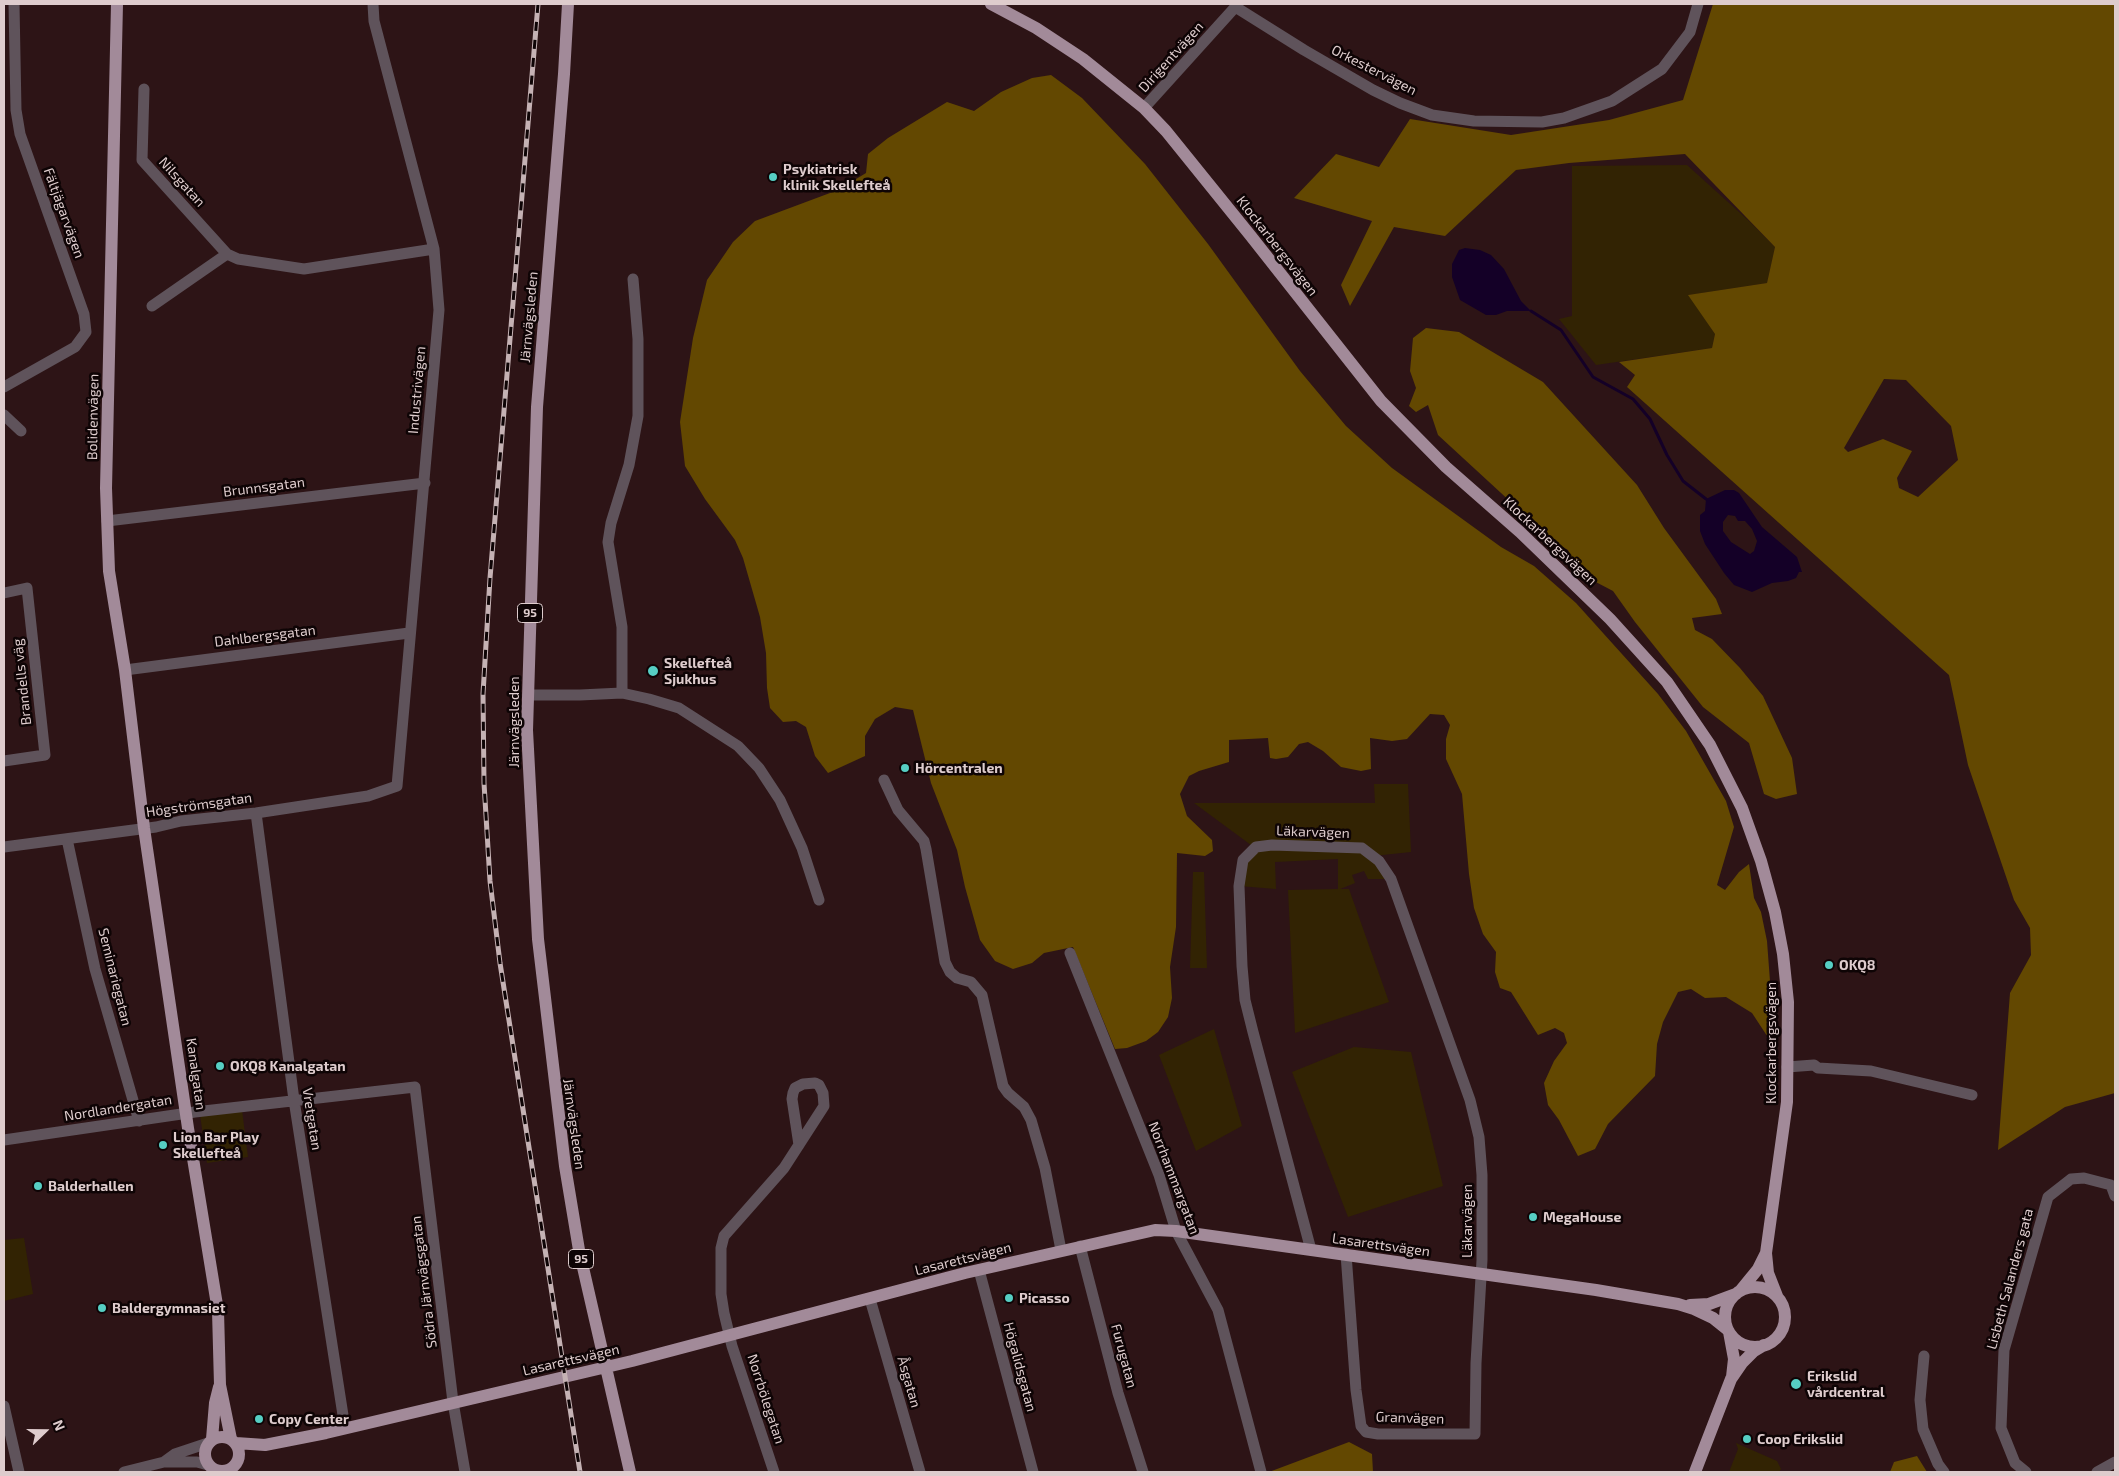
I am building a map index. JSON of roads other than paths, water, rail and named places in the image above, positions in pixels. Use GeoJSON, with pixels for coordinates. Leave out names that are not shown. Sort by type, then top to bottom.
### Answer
{"type":"FeatureCollection","features":[{"type":"Feature","properties":{"kind":"main road","name":"Bolidenvägen"},"geometry":{"type":"LineString","coordinates":[[117,4],[106,478],[107,521],[110,570],[144,828]]}},
{"type":"Feature","properties":{"kind":"main road","name":"Järnvägsleden"},"geometry":{"type":"LineString","coordinates":[[568,4],[537,407],[527,730],[538,939],[552,1074],[564,1166],[579,1250],[606,1366]]}},
{"type":"Feature","properties":{"kind":"main road","name":"Järnvägsleden"},"geometry":{"type":"LineString","coordinates":[[564,74],[575,4]]}},
{"type":"Feature","properties":{"kind":"main road","name":"Klockarbergsvägen"},"geometry":{"type":"LineString","coordinates":[[991,4],[1036,28],[1083,59],[1144,108],[1250,234],[1381,400],[1446,467],[1520,532],[1610,619],[1667,682],[1710,745],[1742,808],[1761,861],[1775,912],[1783,954],[1788,1002],[1787,1102],[1766,1253],[1768,1273],[1777,1296]]}},
{"type":"Feature","properties":{"kind":"main road","name":"Kanalgatan"},"geometry":{"type":"LineString","coordinates":[[144,828],[186,1113],[218,1310],[220,1385],[233,1441]]}},
{"type":"Feature","properties":{"kind":"main road","name":"Lasarettsvägen"},"geometry":{"type":"LineString","coordinates":[[233,1441],[265,1445],[345,1428],[729,1336],[979,1270],[1155,1230],[1176,1231],[1346,1254],[1481,1275],[1596,1290],[1678,1304],[1709,1304],[1739,1292]]}},
{"type":"Feature","properties":{"kind":"main road","name":"Klockarbergsvägen"},"geometry":{"type":"LineString","coordinates":[[1739,1292],[1758,1269],[1766,1253]]}},
{"type":"Feature","properties":{"kind":"main road"},"geometry":{"type":"LineString","coordinates":[[1695,1472],[1731,1378],[1734,1359],[1725,1313],[1729,1302],[1739,1292],[1754,1287],[1762,1288],[1777,1296],[1783,1308],[1784,1324],[1776,1338],[1754,1351],[1731,1378]]}},
{"type":"Feature","properties":{"kind":"main road","name":"Lasarettsvägen"},"geometry":{"type":"LineString","coordinates":[[1678,1304],[1706,1314],[1729,1331]]}},
{"type":"Feature","properties":{"kind":"main road"},"geometry":{"type":"LineString","coordinates":[[1729,1331],[1736,1340],[1745,1345],[1764,1345]]}},
{"type":"Feature","properties":{"kind":"main road","name":"95"},"geometry":{"type":"LineString","coordinates":[[606,1366],[630,1472]]}},
{"type":"Feature","properties":{"kind":"main road","name":"Kanalgatan"},"geometry":{"type":"LineString","coordinates":[[210,1441],[215,1403],[220,1385]]}},
{"type":"Feature","properties":{"kind":"main road"},"geometry":{"type":"LineString","coordinates":[[221,1436],[233,1441],[239,1451],[233,1467],[221,1471],[211,1469],[204,1455],[210,1441],[221,1436]]}},
{"type":"Feature","properties":{"kind":"main road","name":"Lasarettsvägen"},"geometry":{"type":"LineString","coordinates":[[233,1467],[265,1445]]}},
{"type":"Feature","properties":{"kind":"street","name":"Fältjägarvägen"},"geometry":{"type":"LineString","coordinates":[[4,388],[75,347],[86,332],[84,314],[20,134],[16,110],[14,4]]}},
{"type":"Feature","properties":{"kind":"street","name":"Industrivägen"},"geometry":{"type":"LineString","coordinates":[[373,4],[374,21],[434,248],[439,310],[398,786]]}},
{"type":"Feature","properties":{"kind":"street","name":"Orkestervägen"},"geometry":{"type":"LineString","coordinates":[[1238,6],[1304,50],[1400,103],[1432,115],[1474,122],[1542,122],[1564,118],[1612,102],[1662,69],[1690,32],[1698,4]]}},
{"type":"Feature","properties":{"kind":"street","name":"Dirigentvägen"},"geometry":{"type":"LineString","coordinates":[[1144,108],[1238,6]]}},
{"type":"Feature","properties":{"kind":"street","name":"Nilsgatan"},"geometry":{"type":"LineString","coordinates":[[144,89],[142,160],[227,254]]}},
{"type":"Feature","properties":{"kind":"street"},"geometry":{"type":"LineString","coordinates":[[152,306],[227,254],[238,259],[304,269],[434,248]]}},
{"type":"Feature","properties":{"kind":"street"},"geometry":{"type":"LineString","coordinates":[[622,693],[622,627],[608,542],[611,523],[629,465],[638,416],[638,339],[633,279]]}},
{"type":"Feature","properties":{"kind":"street"},"geometry":{"type":"LineString","coordinates":[[4,415],[21,431]]}},
{"type":"Feature","properties":{"kind":"street","name":"Brunnsgatan"},"geometry":{"type":"LineString","coordinates":[[107,521],[424,483]]}},
{"type":"Feature","properties":{"kind":"street","name":"Brandells väg"},"geometry":{"type":"LineString","coordinates":[[4,593],[27,588],[45,755],[4,761]]}},
{"type":"Feature","properties":{"kind":"street","name":"Dahlbergsgatan"},"geometry":{"type":"LineString","coordinates":[[124,670],[410,633]]}},
{"type":"Feature","properties":{"kind":"street"},"geometry":{"type":"LineString","coordinates":[[528,694],[580,696],[622,693],[679,708],[738,746],[759,768],[793,826],[819,900]]}},
{"type":"Feature","properties":{"kind":"street"},"geometry":{"type":"LineString","coordinates":[[884,780],[898,810],[924,841],[945,962],[950,972],[957,978],[971,982],[982,995],[1003,1086],[1024,1107],[1031,1120],[1045,1168],[1062,1250]]}},
{"type":"Feature","properties":{"kind":"street","name":"Högströmsgatan"},"geometry":{"type":"LineString","coordinates":[[4,847],[368,796],[398,786]]}},
{"type":"Feature","properties":{"kind":"street","name":"Vretgatan"},"geometry":{"type":"LineString","coordinates":[[256,813],[294,1100],[345,1428]]}},
{"type":"Feature","properties":{"kind":"street","name":"Seminariegatan"},"geometry":{"type":"LineString","coordinates":[[67,839],[95,969],[139,1121]]}},
{"type":"Feature","properties":{"kind":"street","name":"Läkarvägen"},"geometry":{"type":"LineString","coordinates":[[1311,1250],[1253,1032],[1246,1000],[1242,966],[1239,886],[1243,860],[1256,848],[1272,845],[1362,848],[1379,861],[1391,878],[1470,1100],[1479,1136],[1482,1175],[1481,1275]]}},
{"type":"Feature","properties":{"kind":"street","name":"Norrhammargatan"},"geometry":{"type":"LineString","coordinates":[[1070,953],[1159,1175],[1176,1231],[1218,1310],[1261,1472]]}},
{"type":"Feature","properties":{"kind":"street"},"geometry":{"type":"LineString","coordinates":[[1787,1066],[1814,1065],[1818,1068],[1871,1070],[1972,1095]]}},
{"type":"Feature","properties":{"kind":"street","name":"Norrbölegatan"},"geometry":{"type":"LineString","coordinates":[[774,1472],[729,1336],[721,1294],[721,1257],[724,1236],[784,1168],[799,1145],[824,1106],[823,1092],[819,1084],[803,1084],[795,1088],[792,1093],[799,1145]]}},
{"type":"Feature","properties":{"kind":"street","name":"Nordlandergatan"},"geometry":{"type":"LineString","coordinates":[[4,1140],[186,1113],[415,1087]]}},
{"type":"Feature","properties":{"kind":"street","name":"Södra Järnvägsgatan"},"geometry":{"type":"LineString","coordinates":[[415,1087],[454,1402],[465,1472]]}},
{"type":"Feature","properties":{"kind":"street","name":"Lisbeth Salanders gata"},"geometry":{"type":"LineString","coordinates":[[2026,1472],[2015,1463],[2001,1428],[2004,1350],[2048,1197],[2071,1179],[2084,1178],[2111,1186],[2115,1196]]}},
{"type":"Feature","properties":{"kind":"street","name":"Furugatan"},"geometry":{"type":"LineString","coordinates":[[1080,1246],[1118,1392],[1143,1472]]}},
{"type":"Feature","properties":{"kind":"street","name":"Granvägen"},"geometry":{"type":"LineString","coordinates":[[1346,1254],[1356,1390],[1362,1426],[1366,1432],[1408,1435],[1475,1434],[1481,1275]]}},
{"type":"Feature","properties":{"kind":"street","name":"Högalidsgatan"},"geometry":{"type":"LineString","coordinates":[[979,1270],[1033,1472]]}},
{"type":"Feature","properties":{"kind":"street","name":"Åsgatan"},"geometry":{"type":"LineString","coordinates":[[870,1299],[920,1472]]}},
{"type":"Feature","properties":{"kind":"street"},"geometry":{"type":"LineString","coordinates":[[1924,1356],[1920,1400],[1923,1428],[1938,1464],[1944,1472]]}},
{"type":"Feature","properties":{"kind":"street"},"geometry":{"type":"LineString","coordinates":[[4,1406],[19,1472]]}},
{"type":"Feature","properties":{"kind":"street"},"geometry":{"type":"LineString","coordinates":[[164,1462],[175,1454],[210,1441]]}},
{"type":"Feature","properties":{"kind":"street"},"geometry":{"type":"LineString","coordinates":[[124,1472],[164,1462],[196,1462],[211,1469]]}},
{"type":"Feature","properties":{"kind":"street"},"geometry":{"type":"LineString","coordinates":[[2097,1472],[2115,1462]]}},
{"type":"Feature","properties":{"kind":"waterway"},"geometry":{"type":"LineString","coordinates":[[1531,311],[1561,330],[1593,377],[1633,399],[1650,419],[1667,455],[1683,481],[1706,499]]}},
{"type":"Feature","properties":{"kind":"railway"},"geometry":{"type":"LineString","coordinates":[[538,4],[490,578],[483,694],[484,783],[490,881],[500,963],[580,1472]]}},
{"type":"Feature","properties":{"kind":"place","name":"Psykiatrisk klinik Skellefteå"},"geometry":{"type":"Point","coordinates":[773,177]}},
{"type":"Feature","properties":{"kind":"place","name":"Skellefteå Sjukhus"},"geometry":{"type":"Point","coordinates":[653,671]}},
{"type":"Feature","properties":{"kind":"place","name":"Hörcentralen"},"geometry":{"type":"Point","coordinates":[905,768]}},
{"type":"Feature","properties":{"kind":"place","name":"OKQ8"},"geometry":{"type":"Point","coordinates":[1829,965]}},
{"type":"Feature","properties":{"kind":"place","name":"OKQ8 Kanalgatan"},"geometry":{"type":"Point","coordinates":[220,1066]}},
{"type":"Feature","properties":{"kind":"place","name":"Lion Bar Play Skellefteå"},"geometry":{"type":"Point","coordinates":[163,1145]}},
{"type":"Feature","properties":{"kind":"place","name":"Balderhallen"},"geometry":{"type":"Point","coordinates":[38,1186]}},
{"type":"Feature","properties":{"kind":"place","name":"MegaHouse"},"geometry":{"type":"Point","coordinates":[1533,1217]}},
{"type":"Feature","properties":{"kind":"place","name":"Picasso"},"geometry":{"type":"Point","coordinates":[1009,1298]}},
{"type":"Feature","properties":{"kind":"place","name":"Baldergymnasiet"},"geometry":{"type":"Point","coordinates":[102,1308]}},
{"type":"Feature","properties":{"kind":"place","name":"Erikslid vårdcentral"},"geometry":{"type":"Point","coordinates":[1796,1384]}},
{"type":"Feature","properties":{"kind":"place","name":"Copy Center"},"geometry":{"type":"Point","coordinates":[259,1419]}},
{"type":"Feature","properties":{"kind":"place","name":"Coop Erikslid"},"geometry":{"type":"Point","coordinates":[1747,1439]}}]}
